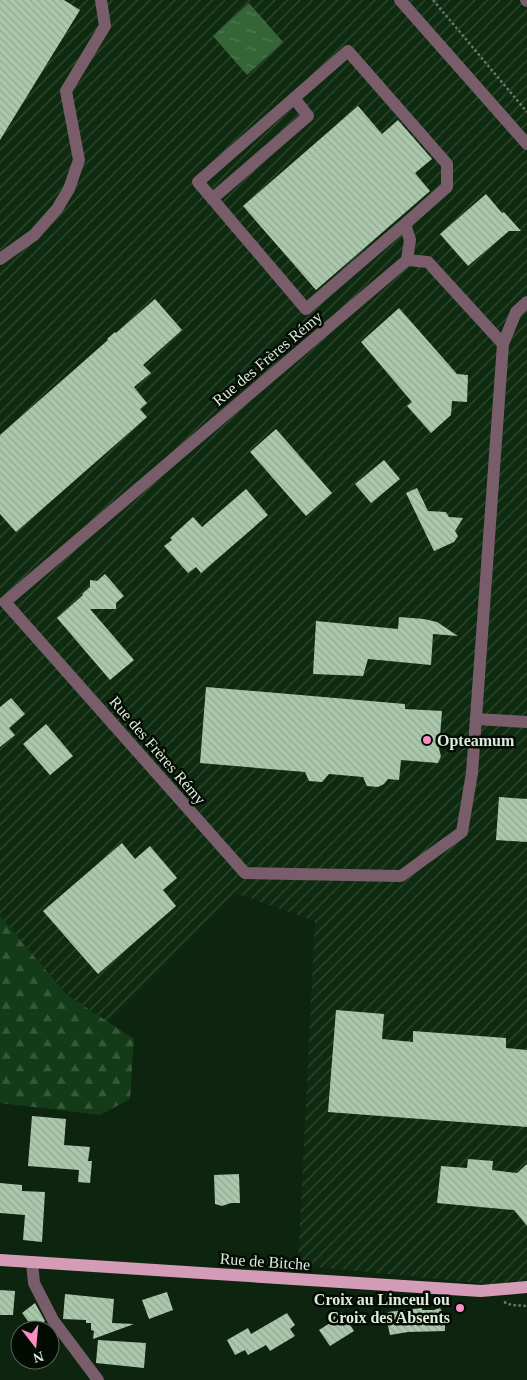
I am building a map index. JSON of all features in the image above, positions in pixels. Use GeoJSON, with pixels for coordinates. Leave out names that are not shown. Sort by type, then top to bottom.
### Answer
{"type":"FeatureCollection","features":[{"type":"Feature","properties":{"kind":"main road","name":"Rue de Bitche"},"geometry":{"type":"LineString","coordinates":[[0,1260],[481,1292],[527,1287]]}},
{"type":"Feature","properties":{"kind":"street"},"geometry":{"type":"LineString","coordinates":[[0,259],[34,235],[57,209],[69,189],[79,160],[66,91],[105,26],[101,0]]}},
{"type":"Feature","properties":{"kind":"street"},"geometry":{"type":"LineString","coordinates":[[400,0],[527,144]]}},
{"type":"Feature","properties":{"kind":"street"},"geometry":{"type":"LineString","coordinates":[[348,51],[448,164],[447,186],[306,309],[198,182],[294,98],[348,51]]}},
{"type":"Feature","properties":{"kind":"street"},"geometry":{"type":"LineString","coordinates":[[212,199],[308,116],[294,98]]}},
{"type":"Feature","properties":{"kind":"street"},"geometry":{"type":"LineString","coordinates":[[254,133],[269,150]]}},
{"type":"Feature","properties":{"kind":"street"},"geometry":{"type":"LineString","coordinates":[[405,224],[410,240],[407,260],[428,262],[503,344]]}},
{"type":"Feature","properties":{"kind":"street","name":"Rue des Frères Rémy"},"geometry":{"type":"LineString","coordinates":[[407,260],[3,604],[245,873],[401,876],[462,832],[472,773],[503,344],[516,312],[527,302]]}},
{"type":"Feature","properties":{"kind":"street"},"geometry":{"type":"LineString","coordinates":[[476,719],[527,722]]}},
{"type":"Feature","properties":{"kind":"street"},"geometry":{"type":"LineString","coordinates":[[32,1262],[34,1283],[53,1320],[98,1380]]}},
{"type":"Feature","properties":{"kind":"path"},"geometry":{"type":"LineString","coordinates":[[433,0],[527,112]]}},
{"type":"Feature","properties":{"kind":"shaded area"},"geometry":{"type":"Polygon","coordinates":[[[0,0],[527,0],[527,1288],[298,1265],[315,921],[235,893],[109,1023],[67,995],[0,916],[0,0]]]}},
{"type":"Feature","properties":{"kind":"green space"},"geometry":{"type":"Polygon","coordinates":[[[0,916],[67,995],[134,1039],[130,1099],[100,1115],[0,1103],[0,916]]]}},
{"type":"Feature","properties":{"kind":"water"},"geometry":{"type":"Polygon","coordinates":[[[249,3],[283,42],[247,75],[213,36],[249,3]]]}},
{"type":"Feature","properties":{"kind":"building"},"geometry":{"type":"Polygon","coordinates":[[[0,0],[64,0],[80,10],[0,140],[0,0]]]}},
{"type":"Feature","properties":{"kind":"building"},"geometry":{"type":"Polygon","coordinates":[[[358,106],[382,134],[398,120],[432,159],[415,173],[430,191],[316,290],[243,206],[358,106]]]}},
{"type":"Feature","properties":{"kind":"building"},"geometry":{"type":"Polygon","coordinates":[[[486,194],[521,231],[509,231],[468,266],[440,234],[486,194]]]}},
{"type":"Feature","properties":{"kind":"building"},"geometry":{"type":"Polygon","coordinates":[[[155,299],[182,330],[143,365],[151,373],[134,387],[147,403],[140,409],[147,417],[16,532],[0,514],[0,435],[107,339],[155,299]]]}},
{"type":"Feature","properties":{"kind":"building"},"geometry":{"type":"Polygon","coordinates":[[[399,308],[457,374],[468,375],[467,402],[452,401],[451,415],[431,433],[407,406],[412,402],[361,342],[399,308]]]}},
{"type":"Feature","properties":{"kind":"building"},"geometry":{"type":"Polygon","coordinates":[[[276,429],[332,493],[306,516],[250,452],[276,429]]]}},
{"type":"Feature","properties":{"kind":"building"},"geometry":{"type":"Polygon","coordinates":[[[384,460],[400,479],[371,503],[355,484],[384,460]]]}},
{"type":"Feature","properties":{"kind":"building"},"geometry":{"type":"Polygon","coordinates":[[[417,488],[428,511],[446,512],[449,517],[463,518],[455,531],[458,536],[454,542],[434,551],[406,493],[417,488]]]}},
{"type":"Feature","properties":{"kind":"building"},"geometry":{"type":"Polygon","coordinates":[[[246,489],[268,515],[201,573],[196,567],[188,573],[164,546],[193,517],[202,527],[246,489]]]}},
{"type":"Feature","properties":{"kind":"building"},"geometry":{"type":"Polygon","coordinates":[[[105,574],[124,596],[116,603],[116,609],[90,609],[134,660],[110,680],[57,618],[90,587],[90,580],[97,581],[105,574]]]}},
{"type":"Feature","properties":{"kind":"building"},"geometry":{"type":"Polygon","coordinates":[[[399,617],[437,622],[458,636],[433,634],[431,665],[368,659],[363,676],[313,674],[316,621],[398,629],[399,617]]]}},
{"type":"Feature","properties":{"kind":"building"},"geometry":{"type":"Polygon","coordinates":[[[206,687],[405,704],[405,709],[442,711],[439,749],[441,756],[438,763],[401,760],[399,780],[388,779],[378,787],[367,786],[363,777],[329,774],[322,782],[309,781],[305,772],[200,763],[206,687]]]}},
{"type":"Feature","properties":{"kind":"building"},"geometry":{"type":"Polygon","coordinates":[[[11,698],[25,714],[9,728],[15,735],[0,747],[0,707],[11,698]]]}},
{"type":"Feature","properties":{"kind":"building"},"geometry":{"type":"Polygon","coordinates":[[[46,724],[73,756],[50,775],[23,744],[46,724]]]}},
{"type":"Feature","properties":{"kind":"building"},"geometry":{"type":"Polygon","coordinates":[[[499,797],[527,799],[527,842],[496,840],[499,797]]]}},
{"type":"Feature","properties":{"kind":"building"},"geometry":{"type":"Polygon","coordinates":[[[122,843],[135,859],[150,846],[177,878],[163,890],[176,906],[98,974],[43,911],[122,843]]]}},
{"type":"Feature","properties":{"kind":"building"},"geometry":{"type":"Polygon","coordinates":[[[336,1010],[384,1014],[382,1039],[413,1042],[413,1031],[506,1038],[506,1048],[527,1050],[527,1127],[328,1112],[336,1010]]]}},
{"type":"Feature","properties":{"kind":"building"},"geometry":{"type":"Polygon","coordinates":[[[32,1116],[66,1119],[64,1145],[90,1147],[88,1161],[92,1161],[90,1183],[78,1182],[79,1170],[28,1166],[32,1116]]]}},
{"type":"Feature","properties":{"kind":"building"},"geometry":{"type":"Polygon","coordinates":[[[468,1159],[493,1161],[492,1170],[517,1173],[527,1164],[527,1226],[514,1210],[437,1203],[441,1166],[467,1168],[468,1159]]]}},
{"type":"Feature","properties":{"kind":"building"},"geometry":{"type":"Polygon","coordinates":[[[239,1174],[240,1203],[222,1206],[215,1204],[214,1175],[239,1174]]]}},
{"type":"Feature","properties":{"kind":"building"},"geometry":{"type":"Polygon","coordinates":[[[0,1183],[22,1185],[22,1191],[45,1192],[42,1242],[23,1240],[25,1215],[0,1213],[0,1183]]]}},
{"type":"Feature","properties":{"kind":"building"},"geometry":{"type":"Polygon","coordinates":[[[0,1290],[15,1291],[13,1315],[0,1315],[0,1290]]]}},
{"type":"Feature","properties":{"kind":"building"},"geometry":{"type":"Polygon","coordinates":[[[167,1292],[173,1310],[149,1319],[142,1300],[167,1292]]]}},
{"type":"Feature","properties":{"kind":"building"},"geometry":{"type":"Polygon","coordinates":[[[65,1294],[114,1299],[112,1323],[134,1324],[93,1339],[94,1331],[91,1330],[91,1323],[86,1323],[86,1320],[63,1319],[65,1294]]]}},
{"type":"Feature","properties":{"kind":"building"},"geometry":{"type":"Polygon","coordinates":[[[35,1303],[44,1320],[27,1320],[22,1313],[35,1303]]]}},
{"type":"Feature","properties":{"kind":"building"},"geometry":{"type":"Polygon","coordinates":[[[422,1308],[422,1310],[434,1310],[440,1308],[445,1317],[445,1331],[408,1332],[390,1335],[386,1317],[388,1312],[422,1308]]]}},
{"type":"Feature","properties":{"kind":"building"},"geometry":{"type":"Polygon","coordinates":[[[342,1312],[354,1331],[330,1346],[319,1330],[330,1323],[328,1320],[342,1312]]]}},
{"type":"Feature","properties":{"kind":"building"},"geometry":{"type":"Polygon","coordinates":[[[287,1313],[295,1325],[290,1329],[295,1336],[270,1351],[266,1345],[248,1355],[245,1350],[235,1355],[227,1340],[248,1328],[251,1334],[287,1313]]]}},
{"type":"Feature","properties":{"kind":"building"},"geometry":{"type":"Polygon","coordinates":[[[98,1340],[146,1343],[144,1368],[96,1363],[98,1340]]]}},
{"type":"Feature","properties":{"kind":"place","name":"Opteamum"},"geometry":{"type":"Point","coordinates":[427,740]}},
{"type":"Feature","properties":{"kind":"place","name":"Croix au Linceul ou Croix des Absents"},"geometry":{"type":"Point","coordinates":[460,1308]}}]}
